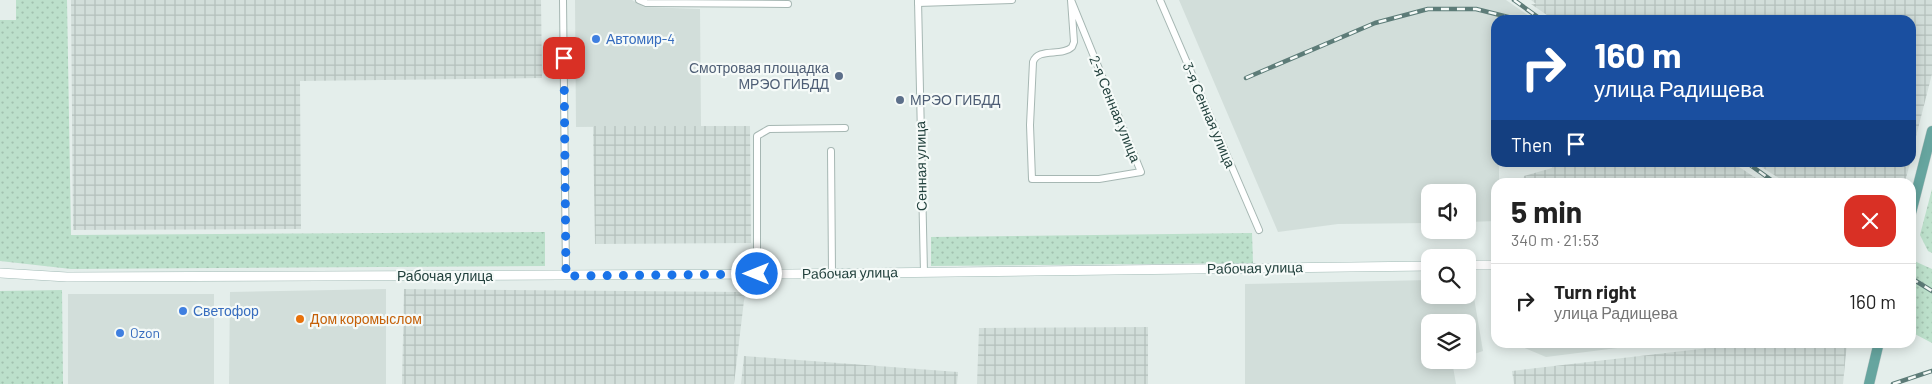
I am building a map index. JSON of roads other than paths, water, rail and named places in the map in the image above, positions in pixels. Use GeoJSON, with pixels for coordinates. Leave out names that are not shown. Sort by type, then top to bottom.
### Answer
{"type":"FeatureCollection","features":[{"type":"Feature","properties":{"kind":"main road"},"geometry":{"type":"LineString","coordinates":[[1916,193],[1932,131]]}},
{"type":"Feature","properties":{"kind":"main road"},"geometry":{"type":"LineString","coordinates":[[1476,265],[1491,265]]}},
{"type":"Feature","properties":{"kind":"main road","name":"Рабочая улица"},"geometry":{"type":"LineString","coordinates":[[0,273],[67,277],[566,276],[1421,266]]}},
{"type":"Feature","properties":{"kind":"main road"},"geometry":{"type":"LineString","coordinates":[[1869,384],[1878,348]]}},
{"type":"Feature","properties":{"kind":"street"},"geometry":{"type":"LineString","coordinates":[[563,0],[566,276]]}},
{"type":"Feature","properties":{"kind":"street"},"geometry":{"type":"LineString","coordinates":[[639,0],[646,3],[788,4]]}},
{"type":"Feature","properties":{"kind":"street"},"geometry":{"type":"LineString","coordinates":[[918,2],[1012,0]]}},
{"type":"Feature","properties":{"kind":"street","name":"2-я Сенная улица"},"geometry":{"type":"LineString","coordinates":[[1071,0],[1141,172],[1098,179],[1032,179],[1030,125],[1032,62],[1038,54],[1064,52],[1072,47],[1074,42],[1071,0]]}},
{"type":"Feature","properties":{"kind":"street","name":"3-я Сенная улица"},"geometry":{"type":"LineString","coordinates":[[1160,0],[1258,230]]}},
{"type":"Feature","properties":{"kind":"street","name":"Сенная улица"},"geometry":{"type":"LineString","coordinates":[[918,2],[924,272]]}},
{"type":"Feature","properties":{"kind":"street"},"geometry":{"type":"LineString","coordinates":[[757,274],[757,136],[769,128],[845,128]]}},
{"type":"Feature","properties":{"kind":"street"},"geometry":{"type":"LineString","coordinates":[[831,151],[832,273]]}},
{"type":"Feature","properties":{"kind":"railway"},"geometry":{"type":"LineString","coordinates":[[1514,0],[1535,15]]}},
{"type":"Feature","properties":{"kind":"railway"},"geometry":{"type":"LineString","coordinates":[[1246,78],[1375,23],[1428,9],[1476,9],[1500,15]]}},
{"type":"Feature","properties":{"kind":"railway"},"geometry":{"type":"LineString","coordinates":[[1753,167],[1768,178]]}},
{"type":"Feature","properties":{"kind":"railway"},"geometry":{"type":"LineString","coordinates":[[1916,281],[1932,291]]}},
{"type":"Feature","properties":{"kind":"railway"},"geometry":{"type":"LineString","coordinates":[[1893,384],[1932,371]]}},
{"type":"Feature","properties":{"kind":"place","name":"Автомир-4"},"geometry":{"type":"Point","coordinates":[596,39]}},
{"type":"Feature","properties":{"kind":"place","name":"Смотровая площадка МРЭО ГИБДД"},"geometry":{"type":"Point","coordinates":[839,76]}},
{"type":"Feature","properties":{"kind":"place","name":"МРЭО ГИБДД"},"geometry":{"type":"Point","coordinates":[900,100]}},
{"type":"Feature","properties":{"kind":"place","name":"Светофор"},"geometry":{"type":"Point","coordinates":[183,311]}},
{"type":"Feature","properties":{"kind":"place","name":"Дом коромыслом"},"geometry":{"type":"Point","coordinates":[300,319]}},
{"type":"Feature","properties":{"kind":"place","name":"Ozon"},"geometry":{"type":"Point","coordinates":[120,333]}}]}
